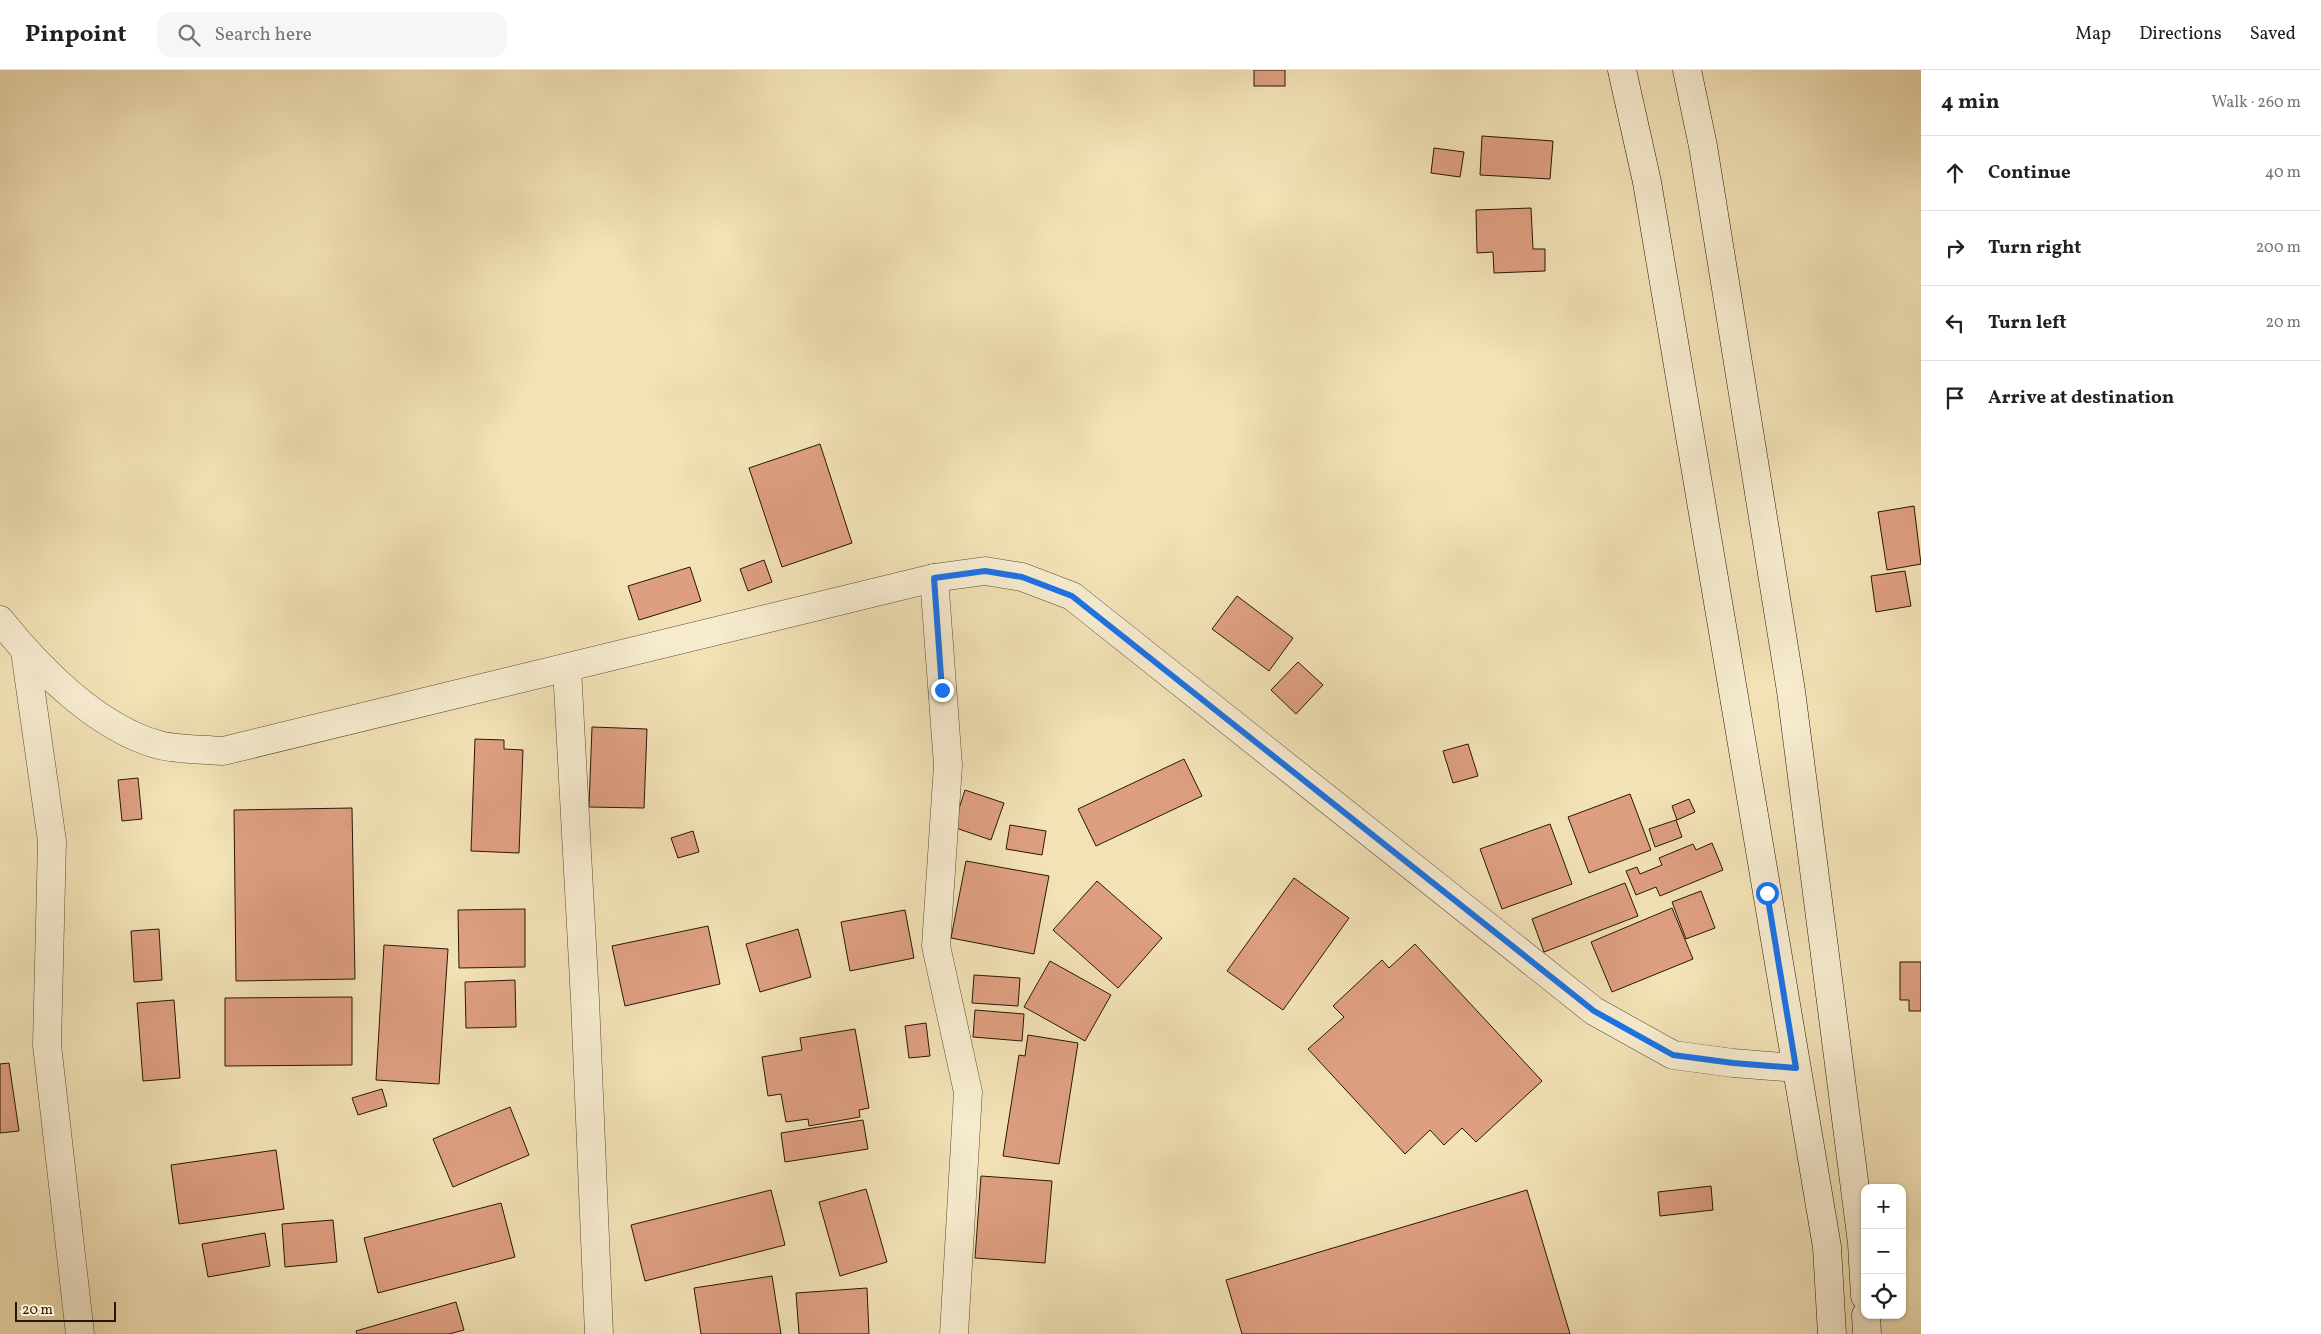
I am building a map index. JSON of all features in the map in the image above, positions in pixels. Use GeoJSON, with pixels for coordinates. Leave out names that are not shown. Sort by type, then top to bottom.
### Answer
{"type":"FeatureCollection","features":[{"type":"Feature","properties":{"kind":"street"},"geometry":{"type":"LineString","coordinates":[[1622,70],[1649,192],[1827,1247],[1832,1334]]}},
{"type":"Feature","properties":{"kind":"street"},"geometry":{"type":"LineString","coordinates":[[1687,70],[1703,146],[1791,691],[1862,1243],[1864,1274]]}},
{"type":"Feature","properties":{"kind":"street"},"geometry":{"type":"LineString","coordinates":[[0,620],[24,651],[92,711],[122,732],[160,745],[223,751],[934,578],[985,571],[1022,577],[1072,596],[1594,1011],[1673,1055],[1733,1063],[1796,1068]]}},
{"type":"Feature","properties":{"kind":"street"},"geometry":{"type":"LineString","coordinates":[[934,578],[948,765],[936,946],[968,1092],[954,1334]]}},
{"type":"Feature","properties":{"kind":"street"},"geometry":{"type":"LineString","coordinates":[[24,651],[52,841],[46,1045],[80,1334]]}},
{"type":"Feature","properties":{"kind":"street"},"geometry":{"type":"LineString","coordinates":[[566,668],[585,1000],[599,1334]]}},
{"type":"Feature","properties":{"kind":"street"},"geometry":{"type":"LineString","coordinates":[[1866,1319],[1867,1334]]}},
{"type":"Feature","properties":{"kind":"building"},"geometry":{"type":"Polygon","coordinates":[[[1254,70],[1285,70],[1285,86],[1254,86],[1254,70]]]}},
{"type":"Feature","properties":{"kind":"building"},"geometry":{"type":"Polygon","coordinates":[[[1482,136],[1553,141],[1550,179],[1480,175],[1482,136]]]}},
{"type":"Feature","properties":{"kind":"building"},"geometry":{"type":"Polygon","coordinates":[[[1434,148],[1464,152],[1460,177],[1431,173],[1434,148]]]}},
{"type":"Feature","properties":{"kind":"building"},"geometry":{"type":"Polygon","coordinates":[[[1531,208],[1533,249],[1545,249],[1545,271],[1494,273],[1493,252],[1477,253],[1476,210],[1531,208]]]}},
{"type":"Feature","properties":{"kind":"building"},"geometry":{"type":"Polygon","coordinates":[[[820,444],[852,543],[782,567],[749,468],[820,444]]]}},
{"type":"Feature","properties":{"kind":"building"},"geometry":{"type":"Polygon","coordinates":[[[1914,506],[1921,564],[1887,570],[1878,512],[1914,506]]]}},
{"type":"Feature","properties":{"kind":"building"},"geometry":{"type":"Polygon","coordinates":[[[764,560],[772,582],[748,591],[740,569],[764,560]]]}},
{"type":"Feature","properties":{"kind":"building"},"geometry":{"type":"Polygon","coordinates":[[[690,567],[701,601],[639,620],[628,586],[690,567]]]}},
{"type":"Feature","properties":{"kind":"building"},"geometry":{"type":"Polygon","coordinates":[[[1905,571],[1911,606],[1876,612],[1871,576],[1905,571]]]}},
{"type":"Feature","properties":{"kind":"building"},"geometry":{"type":"Polygon","coordinates":[[[1237,596],[1293,638],[1269,671],[1212,629],[1237,596]]]}},
{"type":"Feature","properties":{"kind":"building"},"geometry":{"type":"Polygon","coordinates":[[[1298,662],[1323,685],[1296,714],[1271,690],[1298,662]]]}},
{"type":"Feature","properties":{"kind":"building"},"geometry":{"type":"Polygon","coordinates":[[[592,727],[647,729],[644,808],[589,807],[592,727]]]}},
{"type":"Feature","properties":{"kind":"building"},"geometry":{"type":"Polygon","coordinates":[[[475,739],[504,740],[504,749],[523,750],[519,853],[471,851],[475,739]]]}},
{"type":"Feature","properties":{"kind":"building"},"geometry":{"type":"Polygon","coordinates":[[[1468,744],[1478,776],[1453,783],[1443,751],[1468,744]]]}},
{"type":"Feature","properties":{"kind":"building"},"geometry":{"type":"Polygon","coordinates":[[[1184,759],[1202,796],[1096,846],[1078,809],[1184,759]]]}},
{"type":"Feature","properties":{"kind":"building"},"geometry":{"type":"Polygon","coordinates":[[[138,778],[142,819],[122,821],[118,780],[138,778]]]}},
{"type":"Feature","properties":{"kind":"building"},"geometry":{"type":"Polygon","coordinates":[[[965,790],[1004,803],[991,840],[953,827],[965,790]]]}},
{"type":"Feature","properties":{"kind":"building"},"geometry":{"type":"Polygon","coordinates":[[[1630,794],[1651,850],[1589,873],[1568,817],[1630,794]]]}},
{"type":"Feature","properties":{"kind":"building"},"geometry":{"type":"Polygon","coordinates":[[[1689,799],[1695,812],[1677,820],[1672,806],[1689,799]]]}},
{"type":"Feature","properties":{"kind":"building"},"geometry":{"type":"Polygon","coordinates":[[[352,808],[355,979],[236,981],[234,810],[352,808]]]}},
{"type":"Feature","properties":{"kind":"building"},"geometry":{"type":"Polygon","coordinates":[[[1676,820],[1682,837],[1655,847],[1649,829],[1676,820]]]}},
{"type":"Feature","properties":{"kind":"building"},"geometry":{"type":"Polygon","coordinates":[[[1550,824],[1572,884],[1502,909],[1480,849],[1550,824]]]}},
{"type":"Feature","properties":{"kind":"building"},"geometry":{"type":"Polygon","coordinates":[[[1010,825],[1046,831],[1042,855],[1006,849],[1010,825]]]}},
{"type":"Feature","properties":{"kind":"building"},"geometry":{"type":"Polygon","coordinates":[[[693,831],[699,852],[678,858],[671,838],[693,831]]]}},
{"type":"Feature","properties":{"kind":"building"},"geometry":{"type":"Polygon","coordinates":[[[1712,843],[1723,870],[1660,896],[1656,887],[1636,895],[1626,871],[1637,867],[1640,874],[1662,865],[1659,858],[1693,844],[1696,850],[1712,843]]]}},
{"type":"Feature","properties":{"kind":"building"},"geometry":{"type":"Polygon","coordinates":[[[966,861],[1049,876],[1034,954],[951,938],[966,861]]]}},
{"type":"Feature","properties":{"kind":"building"},"geometry":{"type":"Polygon","coordinates":[[[1294,878],[1349,918],[1283,1010],[1227,971],[1294,878]]]}},
{"type":"Feature","properties":{"kind":"building"},"geometry":{"type":"Polygon","coordinates":[[[1097,881],[1162,938],[1118,988],[1053,930],[1097,881]]]}},
{"type":"Feature","properties":{"kind":"building"},"geometry":{"type":"Polygon","coordinates":[[[1625,883],[1638,916],[1544,952],[1532,919],[1625,883]]]}},
{"type":"Feature","properties":{"kind":"building"},"geometry":{"type":"Polygon","coordinates":[[[1701,891],[1715,928],[1686,939],[1672,902],[1701,891]]]}},
{"type":"Feature","properties":{"kind":"building"},"geometry":{"type":"Polygon","coordinates":[[[1672,908],[1693,959],[1612,992],[1591,942],[1672,908]]]}},
{"type":"Feature","properties":{"kind":"building"},"geometry":{"type":"Polygon","coordinates":[[[525,909],[525,967],[459,968],[458,910],[525,909]]]}},
{"type":"Feature","properties":{"kind":"building"},"geometry":{"type":"Polygon","coordinates":[[[905,910],[914,958],[850,971],[841,922],[905,910]]]}},
{"type":"Feature","properties":{"kind":"building"},"geometry":{"type":"Polygon","coordinates":[[[708,926],[720,984],[625,1006],[612,946],[708,926]]]}},
{"type":"Feature","properties":{"kind":"building"},"geometry":{"type":"Polygon","coordinates":[[[159,929],[162,980],[134,982],[131,931],[159,929]]]}},
{"type":"Feature","properties":{"kind":"building"},"geometry":{"type":"Polygon","coordinates":[[[798,929],[811,977],[760,992],[746,944],[798,929]]]}},
{"type":"Feature","properties":{"kind":"building"},"geometry":{"type":"Polygon","coordinates":[[[1415,944],[1542,1081],[1476,1142],[1462,1128],[1444,1145],[1430,1130],[1405,1154],[1308,1049],[1344,1017],[1333,1006],[1382,960],[1389,968],[1415,944]]]}},
{"type":"Feature","properties":{"kind":"building"},"geometry":{"type":"Polygon","coordinates":[[[384,945],[448,949],[439,1084],[376,1080],[384,945]]]}},
{"type":"Feature","properties":{"kind":"building"},"geometry":{"type":"Polygon","coordinates":[[[1050,961],[1111,995],[1085,1041],[1024,1007],[1050,961]]]}},
{"type":"Feature","properties":{"kind":"building"},"geometry":{"type":"Polygon","coordinates":[[[1900,962],[1921,962],[1921,1011],[1909,1011],[1909,1000],[1900,1000],[1900,962]]]}},
{"type":"Feature","properties":{"kind":"building"},"geometry":{"type":"Polygon","coordinates":[[[974,975],[1020,978],[1018,1006],[972,1003],[974,975]]]}},
{"type":"Feature","properties":{"kind":"building"},"geometry":{"type":"Polygon","coordinates":[[[515,980],[516,1027],[466,1028],[465,982],[515,980]]]}},
{"type":"Feature","properties":{"kind":"building"},"geometry":{"type":"Polygon","coordinates":[[[352,997],[352,1065],[225,1066],[225,998],[352,997]]]}},
{"type":"Feature","properties":{"kind":"building"},"geometry":{"type":"Polygon","coordinates":[[[174,1000],[180,1078],[143,1081],[137,1003],[174,1000]]]}},
{"type":"Feature","properties":{"kind":"building"},"geometry":{"type":"Polygon","coordinates":[[[975,1010],[1024,1014],[1022,1041],[973,1037],[975,1010]]]}},
{"type":"Feature","properties":{"kind":"building"},"geometry":{"type":"Polygon","coordinates":[[[926,1023],[930,1056],[909,1058],[905,1026],[926,1023]]]}},
{"type":"Feature","properties":{"kind":"building"},"geometry":{"type":"Polygon","coordinates":[[[855,1029],[869,1108],[859,1110],[860,1117],[809,1126],[808,1119],[786,1122],[781,1094],[768,1096],[762,1057],[802,1050],[800,1038],[855,1029]]]}},
{"type":"Feature","properties":{"kind":"building"},"geometry":{"type":"Polygon","coordinates":[[[1028,1035],[1078,1043],[1059,1164],[1003,1156],[1019,1055],[1025,1056],[1028,1035]]]}},
{"type":"Feature","properties":{"kind":"building"},"geometry":{"type":"Polygon","coordinates":[[[9,1063],[19,1131],[0,1133],[0,1064],[9,1063]]]}},
{"type":"Feature","properties":{"kind":"building"},"geometry":{"type":"Polygon","coordinates":[[[382,1089],[387,1106],[358,1115],[352,1098],[382,1089]]]}},
{"type":"Feature","properties":{"kind":"building"},"geometry":{"type":"Polygon","coordinates":[[[510,1107],[529,1155],[453,1187],[433,1139],[510,1107]]]}},
{"type":"Feature","properties":{"kind":"building"},"geometry":{"type":"Polygon","coordinates":[[[863,1120],[868,1149],[785,1162],[781,1133],[863,1120]]]}},
{"type":"Feature","properties":{"kind":"building"},"geometry":{"type":"Polygon","coordinates":[[[276,1150],[284,1209],[179,1224],[171,1165],[276,1150]]]}},
{"type":"Feature","properties":{"kind":"building"},"geometry":{"type":"Polygon","coordinates":[[[981,1176],[1052,1181],[1045,1263],[975,1258],[981,1176]]]}},
{"type":"Feature","properties":{"kind":"building"},"geometry":{"type":"Polygon","coordinates":[[[1711,1186],[1713,1210],[1660,1216],[1658,1192],[1711,1186]]]}},
{"type":"Feature","properties":{"kind":"building"},"geometry":{"type":"Polygon","coordinates":[[[866,1189],[887,1262],[840,1276],[819,1202],[866,1189]]]}},
{"type":"Feature","properties":{"kind":"building"},"geometry":{"type":"Polygon","coordinates":[[[771,1190],[785,1245],[645,1281],[631,1225],[771,1190]]]}},
{"type":"Feature","properties":{"kind":"building"},"geometry":{"type":"Polygon","coordinates":[[[1527,1190],[1570,1334],[1242,1334],[1226,1280],[1527,1190]]]}},
{"type":"Feature","properties":{"kind":"building"},"geometry":{"type":"Polygon","coordinates":[[[501,1203],[515,1257],[378,1293],[364,1238],[501,1203]]]}},
{"type":"Feature","properties":{"kind":"building"},"geometry":{"type":"Polygon","coordinates":[[[333,1220],[337,1262],[285,1267],[282,1224],[333,1220]]]}},
{"type":"Feature","properties":{"kind":"building"},"geometry":{"type":"Polygon","coordinates":[[[265,1233],[270,1266],[208,1277],[202,1244],[265,1233]]]}},
{"type":"Feature","properties":{"kind":"building"},"geometry":{"type":"Polygon","coordinates":[[[772,1276],[781,1334],[701,1334],[694,1288],[772,1276]]]}},
{"type":"Feature","properties":{"kind":"building"},"geometry":{"type":"Polygon","coordinates":[[[867,1288],[869,1334],[799,1334],[796,1293],[867,1288]]]}},
{"type":"Feature","properties":{"kind":"building"},"geometry":{"type":"Polygon","coordinates":[[[456,1302],[464,1330],[449,1334],[357,1334],[356,1331],[456,1302]]]}},
{"type":"Feature","properties":{"kind":"route"},"geometry":{"type":"LineString","coordinates":[[942,690],[934,578],[985,571],[1022,577],[1072,596],[1594,1011],[1673,1055],[1733,1063],[1796,1068],[1767,893]]}}]}
